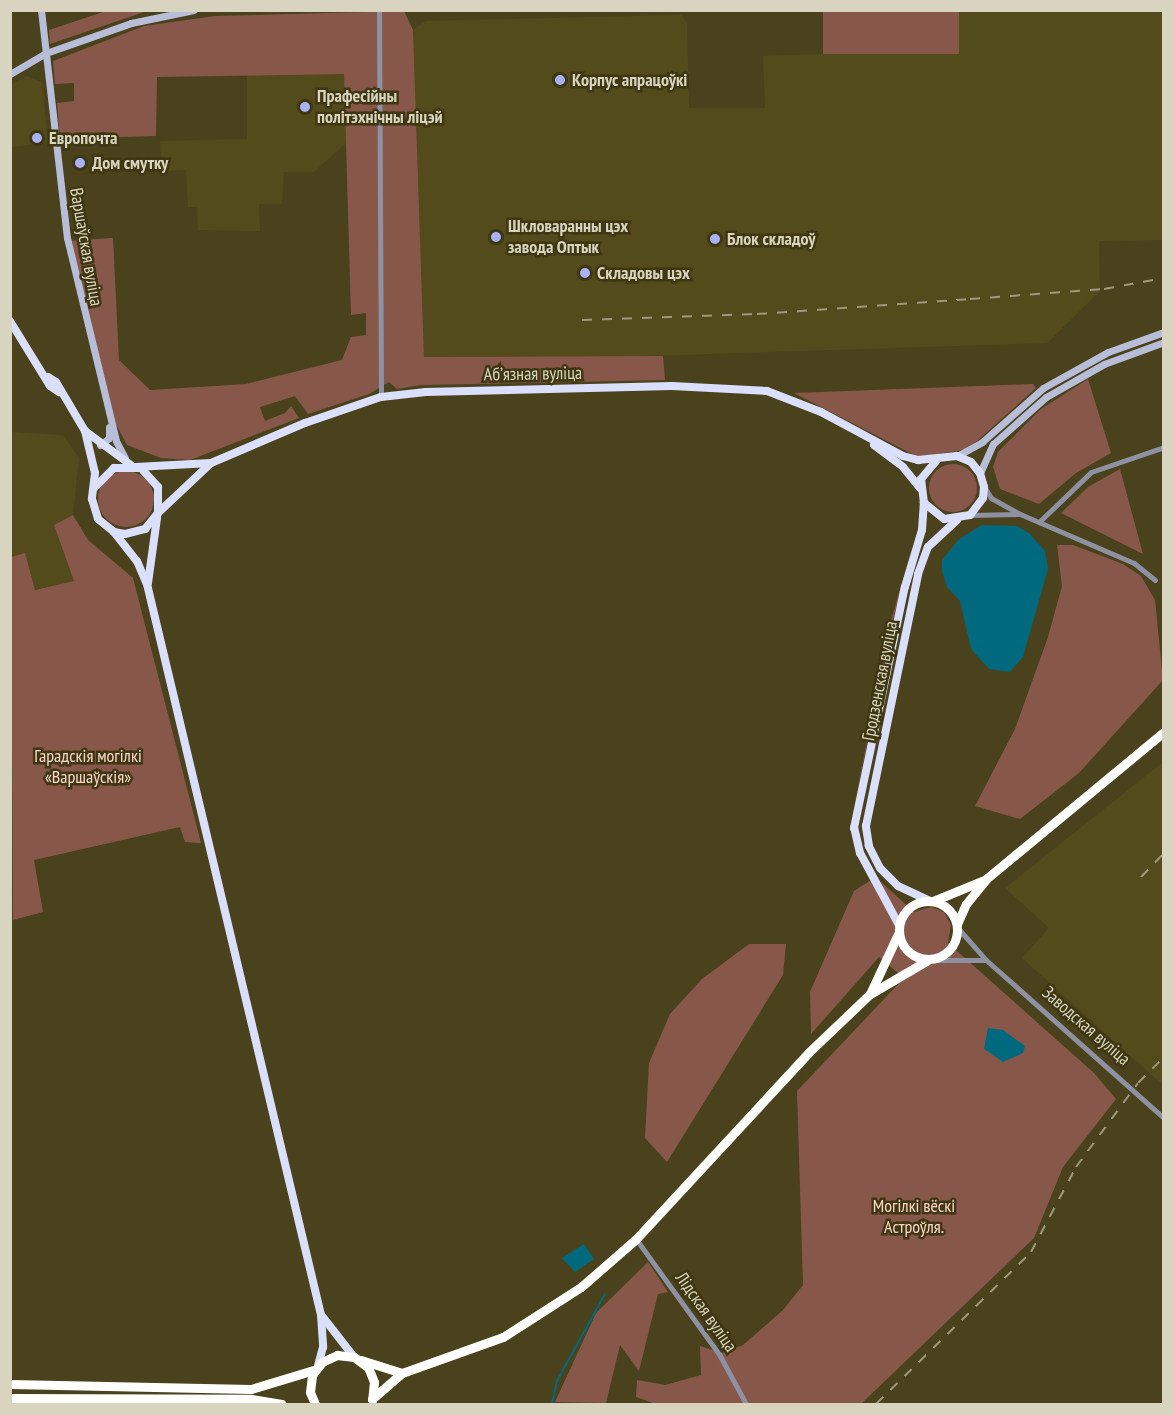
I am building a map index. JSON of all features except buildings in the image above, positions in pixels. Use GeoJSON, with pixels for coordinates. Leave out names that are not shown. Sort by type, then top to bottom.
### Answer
{"type":"FeatureCollection","features":[{"type":"Feature","properties":{"kind":"highway"},"geometry":{"type":"LineString","coordinates":[[371,1403],[402,1372],[503,1337],[537,1318],[581,1287],[636,1239],[809,1052],[870,994],[952,948],[957,926],[966,904],[986,879],[1164,732]]}},
{"type":"Feature","properties":{"kind":"highway"},"geometry":{"type":"LineString","coordinates":[[870,994],[910,907],[986,879]]}},
{"type":"Feature","properties":{"kind":"highway"},"geometry":{"type":"LineString","coordinates":[[931,901],[949,909],[957,926]]}},
{"type":"Feature","properties":{"kind":"highway"},"geometry":{"type":"LineString","coordinates":[[899,929],[908,952],[931,960]]}},
{"type":"Feature","properties":{"kind":"highway"},"geometry":{"type":"LineString","coordinates":[[10,1384],[250,1389],[316,1368],[332,1356],[357,1358],[402,1372]]}},
{"type":"Feature","properties":{"kind":"highway"},"geometry":{"type":"LineString","coordinates":[[357,1358],[373,1377],[371,1403]]}},
{"type":"Feature","properties":{"kind":"highway"},"geometry":{"type":"LineString","coordinates":[[315,1404],[309,1386],[316,1368]]}},
{"type":"Feature","properties":{"kind":"highway"},"geometry":{"type":"LineString","coordinates":[[10,1398],[165,1401],[251,1399],[282,1404]]}},
{"type":"Feature","properties":{"kind":"main road"},"geometry":{"type":"LineString","coordinates":[[10,321],[48,377],[50,386],[60,393],[85,431],[100,445],[148,473],[158,487],[158,513],[147,584]]}},
{"type":"Feature","properties":{"kind":"main road","name":"Абʼязная вуліца"},"geometry":{"type":"LineString","coordinates":[[158,513],[212,463],[326,415],[381,397],[497,390],[748,388],[767,391],[821,412],[903,456],[938,459],[957,456]]}},
{"type":"Feature","properties":{"kind":"main road"},"geometry":{"type":"LineString","coordinates":[[85,431],[93,460],[92,499],[98,519],[114,532],[137,561],[147,584],[321,1315],[323,1347],[316,1368]]}},
{"type":"Feature","properties":{"kind":"main road","name":"Абʼязная вуліца"},"geometry":{"type":"LineString","coordinates":[[858,433],[903,467],[920,488],[924,503]]}},
{"type":"Feature","properties":{"kind":"main road"},"geometry":{"type":"LineString","coordinates":[[924,503],[933,513],[957,520],[970,515],[982,498],[984,487],[980,472],[971,462],[957,456]]}},
{"type":"Feature","properties":{"kind":"main road"},"geometry":{"type":"LineString","coordinates":[[920,488],[925,471],[938,459]]}},
{"type":"Feature","properties":{"kind":"main road","name":"Абʼязная вуліца"},"geometry":{"type":"LineString","coordinates":[[133,466],[212,463]]}},
{"type":"Feature","properties":{"kind":"main road"},"geometry":{"type":"LineString","coordinates":[[94,488],[106,472],[133,466]]}},
{"type":"Feature","properties":{"kind":"main road","name":"Гродзенская вуліца"},"geometry":{"type":"LineString","coordinates":[[899,929],[860,854],[855,828],[905,587],[922,530],[924,503]]}},
{"type":"Feature","properties":{"kind":"main road"},"geometry":{"type":"LineString","coordinates":[[114,532],[135,533],[153,522],[158,513]]}},
{"type":"Feature","properties":{"kind":"main road","name":"Гродзенская вуліца"},"geometry":{"type":"LineString","coordinates":[[931,901],[898,886],[874,860],[866,825],[913,596],[928,547],[957,520]]}},
{"type":"Feature","properties":{"kind":"main road"},"geometry":{"type":"LineString","coordinates":[[321,1315],[357,1358]]}},
{"type":"Feature","properties":{"kind":"street","name":"Варшаўская вуліца"},"geometry":{"type":"LineString","coordinates":[[41,10],[68,238],[109,415],[121,453],[133,466]]}},
{"type":"Feature","properties":{"kind":"street"},"geometry":{"type":"LineString","coordinates":[[10,74],[46,53],[131,23],[194,10]]}},
{"type":"Feature","properties":{"kind":"street"},"geometry":{"type":"LineString","coordinates":[[379,10],[381,397]]}},
{"type":"Feature","properties":{"kind":"street","name":"Абʼязная вуліца"},"geometry":{"type":"LineString","coordinates":[[957,456],[982,442],[1023,403],[1051,383],[1108,352],[1164,332]]}},
{"type":"Feature","properties":{"kind":"street"},"geometry":{"type":"LineString","coordinates":[[980,472],[993,444],[1047,397],[1104,364],[1164,342]]}},
{"type":"Feature","properties":{"kind":"street","name":"Варшаўская вуліца"},"geometry":{"type":"LineString","coordinates":[[100,445],[109,438],[109,415]]}},
{"type":"Feature","properties":{"kind":"street"},"geometry":{"type":"LineString","coordinates":[[1039,522],[1091,472],[1164,447]]}},
{"type":"Feature","properties":{"kind":"street"},"geometry":{"type":"LineString","coordinates":[[984,487],[991,498],[1020,514],[1134,563],[1155,580]]}},
{"type":"Feature","properties":{"kind":"street"},"geometry":{"type":"LineString","coordinates":[[970,515],[1020,514]]}},
{"type":"Feature","properties":{"kind":"street","name":"Заводская вуліца"},"geometry":{"type":"LineString","coordinates":[[957,926],[986,960],[1164,1119]]}},
{"type":"Feature","properties":{"kind":"street"},"geometry":{"type":"LineString","coordinates":[[931,960],[986,960]]}},
{"type":"Feature","properties":{"kind":"street","name":"Лідская вуліца"},"geometry":{"type":"LineString","coordinates":[[636,1239],[719,1354],[746,1404]]}},
{"type":"Feature","properties":{"kind":"street"},"geometry":{"type":"LineString","coordinates":[[165,1401],[169,1386]]}},
{"type":"Feature","properties":{"kind":"shaded area"},"geometry":{"type":"Polygon","coordinates":[[[959,11],[1163,11],[1163,240],[1099,241],[1100,291],[1047,343],[559,359],[424,357],[413,30],[426,21],[681,15],[687,23],[689,108],[765,108],[763,56],[959,49],[959,11]]]}},
{"type":"Feature","properties":{"kind":"shaded area","name":"Прафесійны політэхнічны ліцэй"},"geometry":{"type":"Polygon","coordinates":[[[363,42],[364,143],[345,144],[314,172],[284,172],[282,204],[259,204],[260,231],[198,230],[197,207],[188,207],[186,170],[161,171],[160,141],[247,139],[247,75],[179,76],[363,42]]]}},
{"type":"Feature","properties":{"kind":"shaded area"},"geometry":{"type":"Polygon","coordinates":[[[26,76],[42,82],[48,143],[11,147],[11,85],[26,76]]]}},
{"type":"Feature","properties":{"kind":"shaded area"},"geometry":{"type":"Polygon","coordinates":[[[10,432],[63,435],[79,458],[73,515],[54,525],[74,581],[35,590],[25,554],[11,557],[10,432]]]}},
{"type":"Feature","properties":{"kind":"shaded area"},"geometry":{"type":"Polygon","coordinates":[[[1163,762],[1163,1085],[1022,958],[1049,928],[1005,888],[1163,762]]]}},
{"type":"Feature","properties":{"kind":"green space"},"geometry":{"type":"Polygon","coordinates":[[[109,10],[147,11],[50,44],[49,30],[109,10]]]}},
{"type":"Feature","properties":{"kind":"green space"},"geometry":{"type":"Polygon","coordinates":[[[404,11],[413,30],[424,357],[663,356],[665,380],[421,385],[397,389],[389,382],[369,394],[308,414],[295,396],[260,407],[265,421],[285,413],[291,406],[299,418],[190,460],[161,458],[127,445],[113,419],[69,241],[113,238],[119,360],[150,390],[246,384],[342,360],[351,337],[366,335],[366,313],[351,315],[344,74],[157,77],[156,136],[60,139],[57,103],[74,101],[74,83],[55,84],[53,61],[144,26],[215,16],[404,11]]]}},
{"type":"Feature","properties":{"kind":"green space"},"geometry":{"type":"Polygon","coordinates":[[[823,11],[959,11],[959,54],[823,54],[823,11]]]}},
{"type":"Feature","properties":{"kind":"green space"},"geometry":{"type":"Polygon","coordinates":[[[1088,379],[1111,453],[1076,473],[1039,504],[1000,489],[993,467],[998,452],[1041,409],[1088,379]]]}},
{"type":"Feature","properties":{"kind":"green space"},"geometry":{"type":"Polygon","coordinates":[[[1033,384],[1036,388],[964,450],[918,457],[794,393],[1033,384]]]}},
{"type":"Feature","properties":{"kind":"green space"},"geometry":{"type":"Polygon","coordinates":[[[948,464],[958,464],[970,471],[977,483],[977,493],[970,505],[958,512],[948,512],[933,501],[929,493],[929,483],[940,468],[948,464]]]}},
{"type":"Feature","properties":{"kind":"green space"},"geometry":{"type":"Polygon","coordinates":[[[1120,469],[1143,554],[1061,513],[1088,487],[1120,469]]]}},
{"type":"Feature","properties":{"kind":"green space"},"geometry":{"type":"Polygon","coordinates":[[[126,471],[137,473],[146,479],[152,488],[154,499],[152,510],[146,519],[137,525],[126,527],[115,525],[106,519],[100,510],[98,499],[100,488],[106,479],[115,473],[126,471]]]}},
{"type":"Feature","properties":{"kind":"green space","name":"Гарадскія могілкі «Варшаўскія»"},"geometry":{"type":"Polygon","coordinates":[[[73,515],[88,540],[133,578],[201,843],[185,842],[180,827],[34,860],[43,912],[13,920],[11,557],[25,553],[35,590],[74,581],[54,525],[73,515]]]}},
{"type":"Feature","properties":{"kind":"green space"},"geometry":{"type":"Polygon","coordinates":[[[913,544],[892,623],[854,806],[890,624],[913,544]]]}},
{"type":"Feature","properties":{"kind":"green space"},"geometry":{"type":"Polygon","coordinates":[[[1057,545],[1073,545],[1123,564],[1141,576],[1155,600],[1163,680],[1079,773],[1020,819],[975,806],[1015,729],[1048,637],[1062,586],[1057,545]]]}},
{"type":"Feature","properties":{"kind":"green space","name":"Могілкі вёскі Астроўля."},"geometry":{"type":"Polygon","coordinates":[[[871,880],[881,882],[914,912],[931,907],[944,912],[951,925],[948,943],[1094,1073],[1116,1099],[1063,1167],[1034,1238],[861,1404],[656,1404],[636,1397],[637,1380],[665,1385],[701,1375],[700,1346],[722,1353],[743,1345],[783,1310],[803,1285],[797,1091],[904,978],[879,957],[811,1034],[810,992],[854,891],[871,880]]]}},
{"type":"Feature","properties":{"kind":"green space"},"geometry":{"type":"Polygon","coordinates":[[[749,944],[786,944],[783,975],[667,1162],[645,1138],[649,1063],[670,1014],[702,979],[749,944]]]}},
{"type":"Feature","properties":{"kind":"green space"},"geometry":{"type":"Polygon","coordinates":[[[648,1262],[668,1292],[658,1294],[639,1371],[620,1345],[606,1403],[555,1402],[596,1313],[648,1262]]]}},
{"type":"Feature","properties":{"kind":"water"},"geometry":{"type":"Polygon","coordinates":[[[982,525],[1017,526],[1029,533],[1045,551],[1048,569],[1023,657],[1010,672],[989,669],[971,649],[960,601],[947,587],[942,571],[942,560],[959,539],[982,525]]]}},
{"type":"Feature","properties":{"kind":"water"},"geometry":{"type":"Polygon","coordinates":[[[988,1028],[1003,1030],[1025,1046],[1023,1053],[1003,1062],[984,1049],[988,1028]]]}},
{"type":"Feature","properties":{"kind":"water"},"geometry":{"type":"Polygon","coordinates":[[[584,1244],[594,1259],[575,1272],[562,1258],[584,1244]]]}},
{"type":"Feature","properties":{"kind":"waterway"},"geometry":{"type":"LineString","coordinates":[[552,1404],[557,1381],[605,1294]]}},
{"type":"Feature","properties":{"kind":"railway"},"geometry":{"type":"LineString","coordinates":[[582,320],[757,314],[970,299],[1104,289],[1164,278]]}},
{"type":"Feature","properties":{"kind":"railway"},"geometry":{"type":"LineString","coordinates":[[1141,877],[1164,853]]}},
{"type":"Feature","properties":{"kind":"railway"},"geometry":{"type":"LineString","coordinates":[[876,1404],[1031,1252],[1076,1167],[1138,1083],[1164,1057]]}},
{"type":"Feature","properties":{"kind":"place","name":"Корпус апрацоўкі"},"geometry":{"type":"Point","coordinates":[560,80]}},
{"type":"Feature","properties":{"kind":"place","name":"Прафесійны політэхнічны ліцэй"},"geometry":{"type":"Point","coordinates":[305,107]}},
{"type":"Feature","properties":{"kind":"place","name":"Европочта"},"geometry":{"type":"Point","coordinates":[37,138]}},
{"type":"Feature","properties":{"kind":"place","name":"Дом смутку"},"geometry":{"type":"Point","coordinates":[80,163]}},
{"type":"Feature","properties":{"kind":"place","name":"Шкловаранны цэх завода Оптык"},"geometry":{"type":"Point","coordinates":[496,237]}},
{"type":"Feature","properties":{"kind":"place","name":"Блок складоў"},"geometry":{"type":"Point","coordinates":[715,239]}},
{"type":"Feature","properties":{"kind":"place","name":"Складовы цэх"},"geometry":{"type":"Point","coordinates":[585,273]}}]}
